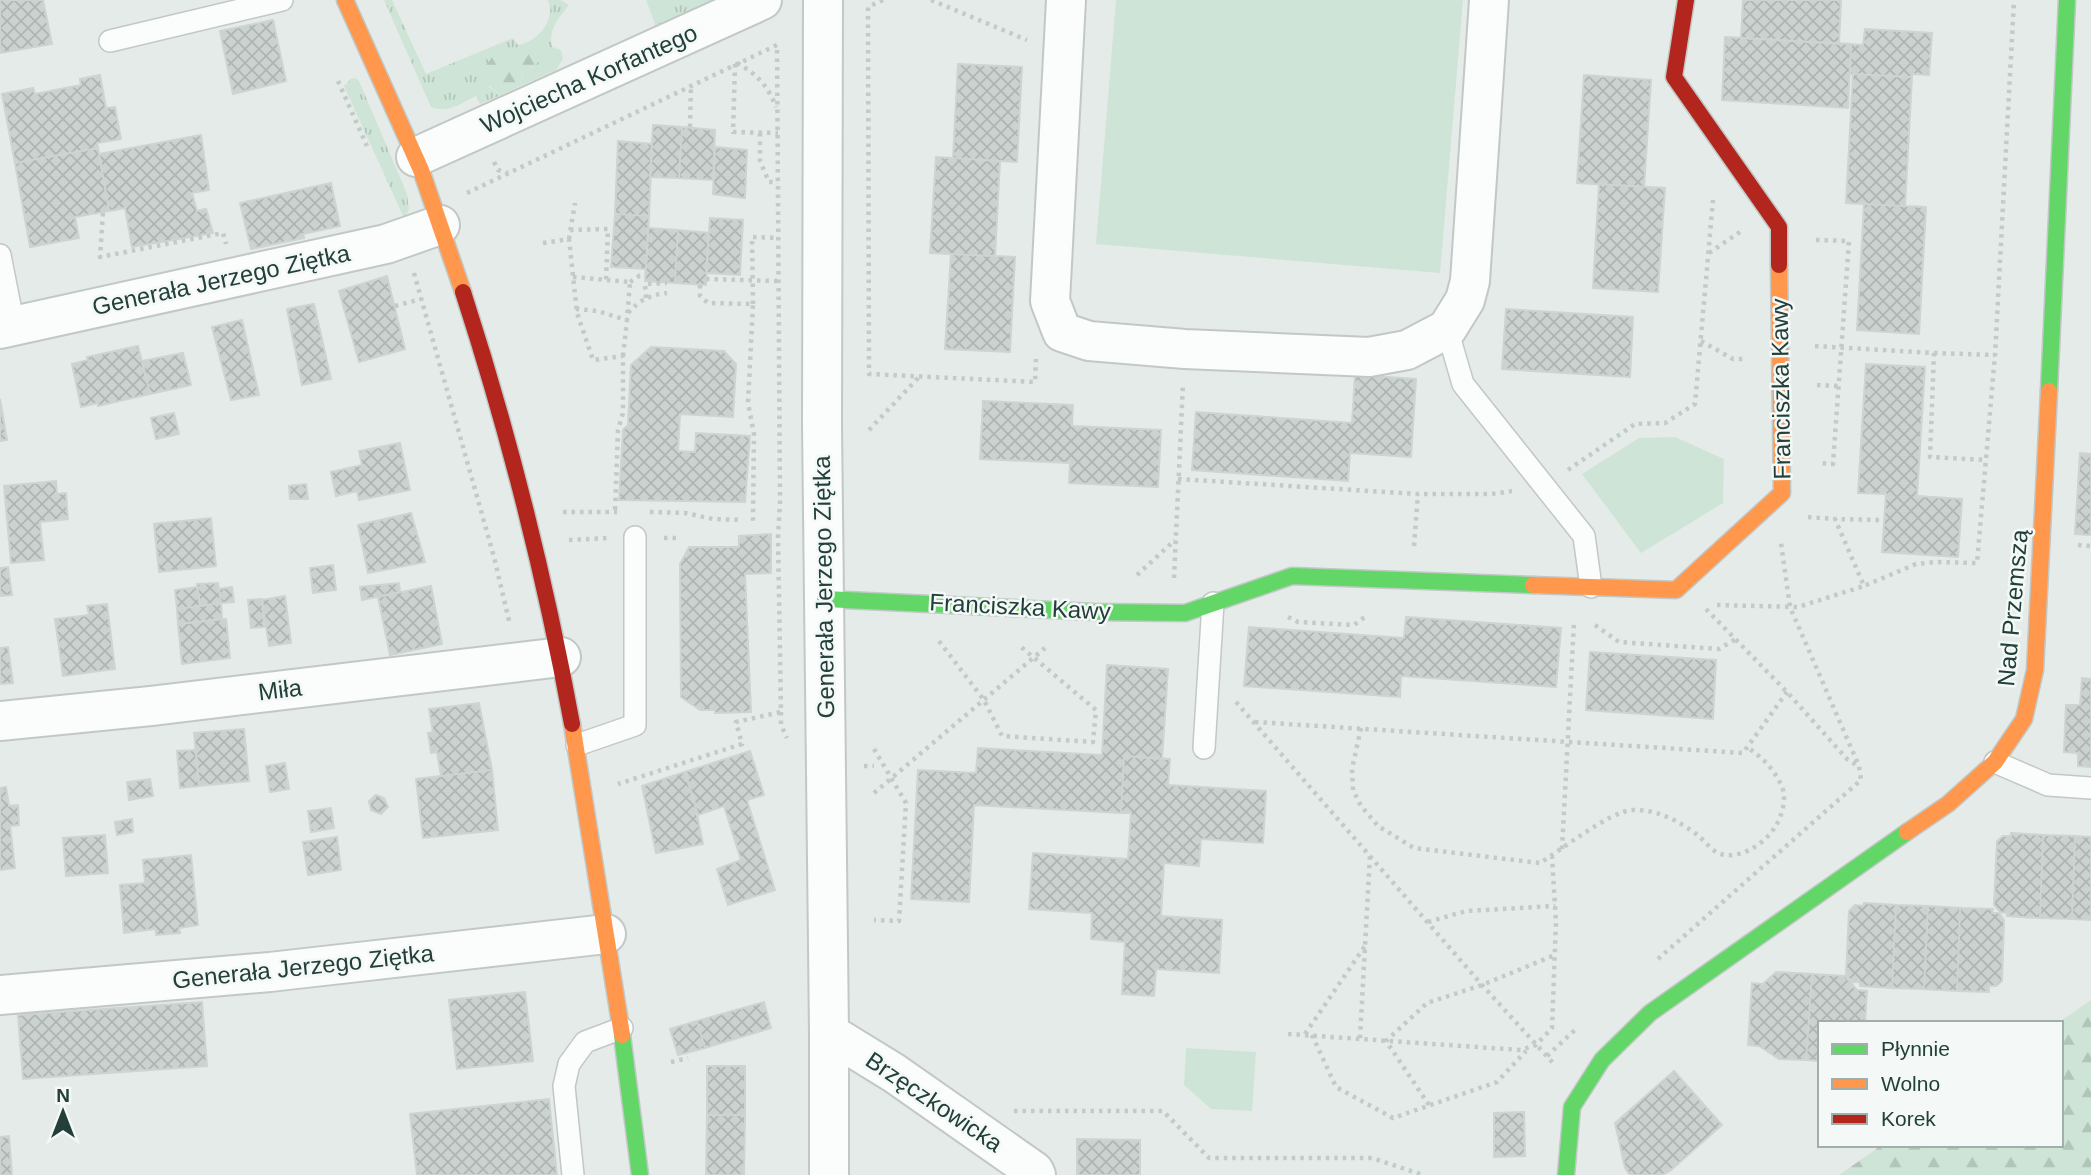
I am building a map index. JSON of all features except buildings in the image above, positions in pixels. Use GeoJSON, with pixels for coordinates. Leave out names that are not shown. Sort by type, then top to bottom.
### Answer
{"type":"FeatureCollection","features":[{"type":"Feature","properties":{"kind":"street"},"geometry":{"type":"LineString","coordinates":[[345,0],[416,157],[451,210],[486,359],[527,512],[561,657],[577,745],[622,1028],[640,1175]]}},
{"type":"Feature","properties":{"kind":"street","name":"Wojciecha Korfantego"},"geometry":{"type":"LineString","coordinates":[[416,157],[762,0]]}},
{"type":"Feature","properties":{"kind":"street","name":"Generała Jerzego Ziętka"},"geometry":{"type":"LineString","coordinates":[[823,0],[822,424],[830,1033],[828,1175]]}},
{"type":"Feature","properties":{"kind":"street"},"geometry":{"type":"LineString","coordinates":[[1066,0],[1050,302],[1062,332],[1089,341],[1185,349],[1369,357],[1408,350],[1447,328],[1465,300],[1470,281],[1489,0]]}},
{"type":"Feature","properties":{"kind":"street","name":"Franciszka Kawy"},"geometry":{"type":"LineString","coordinates":[[824,599],[1093,612],[1185,613],[1292,576],[1676,590],[1782,493],[1779,227],[1674,77],[1686,0]]}},
{"type":"Feature","properties":{"kind":"street","name":"Nad Przemszą"},"geometry":{"type":"LineString","coordinates":[[1566,1175],[1572,1107],[1602,1060],[1650,1013],[1948,804],[1995,762],[2024,719],[2035,670],[2067,0]]}},
{"type":"Feature","properties":{"kind":"street","name":"Generała Jerzego Ziętka"},"geometry":{"type":"LineString","coordinates":[[7,328],[386,244],[404,237],[451,210]]}},
{"type":"Feature","properties":{"kind":"street","name":"Miła"},"geometry":{"type":"LineString","coordinates":[[0,721],[561,657]]}},
{"type":"Feature","properties":{"kind":"street","name":"Generała Jerzego Ziętka"},"geometry":{"type":"LineString","coordinates":[[0,995],[270,972],[606,934]]}},
{"type":"Feature","properties":{"kind":"street","name":"Brzęczkowicka"},"geometry":{"type":"LineString","coordinates":[[830,1033],[894,1073],[1036,1175]]}},
{"type":"Feature","properties":{"kind":"lane"},"geometry":{"type":"LineString","coordinates":[[110,41],[282,0]]}},
{"type":"Feature","properties":{"kind":"lane"},"geometry":{"type":"LineString","coordinates":[[0,255],[7,328]]}},
{"type":"Feature","properties":{"kind":"lane"},"geometry":{"type":"LineString","coordinates":[[1447,328],[1463,384],[1584,536],[1584,587]]}},
{"type":"Feature","properties":{"kind":"lane"},"geometry":{"type":"LineString","coordinates":[[577,745],[635,725],[635,537]]}},
{"type":"Feature","properties":{"kind":"lane"},"geometry":{"type":"LineString","coordinates":[[1204,747],[1213,603]]}},
{"type":"Feature","properties":{"kind":"lane"},"geometry":{"type":"LineString","coordinates":[[1995,762],[2048,785],[2091,788]]}},
{"type":"Feature","properties":{"kind":"lane"},"geometry":{"type":"LineString","coordinates":[[573,1175],[564,1086],[569,1064],[585,1042],[622,1028]]}},
{"type":"Feature","properties":{"kind":"path"},"geometry":{"type":"LineString","coordinates":[[884,0],[868,7],[869,374],[1035,382],[1036,355]]}},
{"type":"Feature","properties":{"kind":"path"},"geometry":{"type":"LineString","coordinates":[[931,0],[1033,43]]}},
{"type":"Feature","properties":{"kind":"path"},"geometry":{"type":"LineString","coordinates":[[1859,766],[1847,759],[1702,604],[1798,607],[1864,586],[1916,565],[1936,562],[1977,563],[1995,355],[2014,0]]}},
{"type":"Feature","properties":{"kind":"path"},"geometry":{"type":"LineString","coordinates":[[451,210],[691,85],[777,46],[781,712],[736,722],[742,744],[614,786]]}},
{"type":"Feature","properties":{"kind":"path"},"geometry":{"type":"LineString","coordinates":[[736,64],[763,81],[778,111]]}},
{"type":"Feature","properties":{"kind":"path"},"geometry":{"type":"LineString","coordinates":[[736,64],[733,132],[778,133]]}},
{"type":"Feature","properties":{"kind":"path"},"geometry":{"type":"LineString","coordinates":[[337,78],[369,151]]}},
{"type":"Feature","properties":{"kind":"path"},"geometry":{"type":"LineString","coordinates":[[690,127],[691,85]]}},
{"type":"Feature","properties":{"kind":"path"},"geometry":{"type":"LineString","coordinates":[[760,132],[760,161],[769,182],[778,182]]}},
{"type":"Feature","properties":{"kind":"path"},"geometry":{"type":"LineString","coordinates":[[1178,479],[1418,494],[1491,494],[1544,486],[1635,424],[1665,423],[1695,404],[1721,143]]}},
{"type":"Feature","properties":{"kind":"path"},"geometry":{"type":"LineString","coordinates":[[575,203],[569,239],[576,309],[593,360],[623,356]]}},
{"type":"Feature","properties":{"kind":"path"},"geometry":{"type":"LineString","coordinates":[[570,230],[608,229],[606,280]]}},
{"type":"Feature","properties":{"kind":"path"},"geometry":{"type":"LineString","coordinates":[[1709,253],[1741,231]]}},
{"type":"Feature","properties":{"kind":"path"},"geometry":{"type":"LineString","coordinates":[[404,237],[494,557],[519,662]]}},
{"type":"Feature","properties":{"kind":"path"},"geometry":{"type":"LineString","coordinates":[[753,521],[754,434],[748,403],[753,304],[752,237],[778,238]]}},
{"type":"Feature","properties":{"kind":"path"},"geometry":{"type":"LineString","coordinates":[[543,243],[569,239]]}},
{"type":"Feature","properties":{"kind":"path"},"geometry":{"type":"LineString","coordinates":[[1780,239],[1849,241],[1833,464],[1782,461]]}},
{"type":"Feature","properties":{"kind":"path"},"geometry":{"type":"LineString","coordinates":[[573,277],[630,282],[645,275]]}},
{"type":"Feature","properties":{"kind":"path"},"geometry":{"type":"LineString","coordinates":[[706,279],[778,281]]}},
{"type":"Feature","properties":{"kind":"path"},"geometry":{"type":"LineString","coordinates":[[615,512],[618,430],[623,413],[623,356],[630,282]]}},
{"type":"Feature","properties":{"kind":"path"},"geometry":{"type":"LineString","coordinates":[[646,298],[645,284],[667,283]]}},
{"type":"Feature","properties":{"kind":"path"},"geometry":{"type":"LineString","coordinates":[[700,285],[700,296],[708,303],[753,304]]}},
{"type":"Feature","properties":{"kind":"path"},"geometry":{"type":"LineString","coordinates":[[627,317],[646,298],[667,293]]}},
{"type":"Feature","properties":{"kind":"path"},"geometry":{"type":"LineString","coordinates":[[395,306],[421,299]]}},
{"type":"Feature","properties":{"kind":"path"},"geometry":{"type":"LineString","coordinates":[[576,309],[627,317]]}},
{"type":"Feature","properties":{"kind":"path"},"geometry":{"type":"LineString","coordinates":[[1701,341],[1733,359],[1781,351],[1841,348],[1995,355]]}},
{"type":"Feature","properties":{"kind":"path"},"geometry":{"type":"LineString","coordinates":[[1175,540],[1185,349]]}},
{"type":"Feature","properties":{"kind":"path"},"geometry":{"type":"LineString","coordinates":[[1934,353],[1930,457],[1986,460]]}},
{"type":"Feature","properties":{"kind":"path"},"geometry":{"type":"LineString","coordinates":[[869,430],[920,376]]}},
{"type":"Feature","properties":{"kind":"path"},"geometry":{"type":"LineString","coordinates":[[1415,527],[1418,494]]}},
{"type":"Feature","properties":{"kind":"path"},"geometry":{"type":"LineString","coordinates":[[1653,963],[1861,780],[1859,766],[1790,607],[1774,500]]}},
{"type":"Feature","properties":{"kind":"path"},"geometry":{"type":"LineString","coordinates":[[1810,517],[1880,520]]}},
{"type":"Feature","properties":{"kind":"path"},"geometry":{"type":"LineString","coordinates":[[1835,519],[1864,586]]}},
{"type":"Feature","properties":{"kind":"path"},"geometry":{"type":"LineString","coordinates":[[1562,849],[1575,610],[1584,587]]}},
{"type":"Feature","properties":{"kind":"path"},"geometry":{"type":"LineString","coordinates":[[1279,616],[1290,617],[1298,622],[1354,625],[1374,609]]}},
{"type":"Feature","properties":{"kind":"path"},"geometry":{"type":"LineString","coordinates":[[1575,610],[1619,642],[1719,649],[1736,639]]}},
{"type":"Feature","properties":{"kind":"path"},"geometry":{"type":"LineString","coordinates":[[936,638],[984,700],[1002,736],[1093,742],[1096,710],[1016,643]]}},
{"type":"Feature","properties":{"kind":"path"},"geometry":{"type":"LineString","coordinates":[[874,793],[1054,641]]}},
{"type":"Feature","properties":{"kind":"path"},"geometry":{"type":"LineString","coordinates":[[1209,674],[1553,1063],[1550,1075]]}},
{"type":"Feature","properties":{"kind":"path"},"geometry":{"type":"LineString","coordinates":[[1254,722],[1743,753],[1787,692]]}},
{"type":"Feature","properties":{"kind":"path"},"geometry":{"type":"LineString","coordinates":[[1361,728],[1352,769],[1353,790],[1361,806],[1378,826],[1414,848],[1540,863],[1612,816],[1629,810],[1648,810],[1680,822],[1717,853],[1739,854],[1756,847],[1771,835],[1779,822],[1784,790],[1774,772],[1747,747]]}},
{"type":"Feature","properties":{"kind":"path"},"geometry":{"type":"LineString","coordinates":[[874,749],[906,803],[898,921],[874,920]]}},
{"type":"Feature","properties":{"kind":"path"},"geometry":{"type":"LineString","coordinates":[[1360,1038],[1370,855]]}},
{"type":"Feature","properties":{"kind":"path"},"geometry":{"type":"LineString","coordinates":[[1311,1035],[1336,1087],[1393,1118],[1497,1082],[1552,1028],[1555,906],[1552,856]]}},
{"type":"Feature","properties":{"kind":"path"},"geometry":{"type":"LineString","coordinates":[[1428,922],[1466,911],[1555,906]]}},
{"type":"Feature","properties":{"kind":"path"},"geometry":{"type":"LineString","coordinates":[[1304,1035],[1365,946]]}},
{"type":"Feature","properties":{"kind":"path"},"geometry":{"type":"LineString","coordinates":[[1386,1041],[1427,1003],[1482,985],[1555,955]]}},
{"type":"Feature","properties":{"kind":"path"},"geometry":{"type":"LineString","coordinates":[[1547,1056],[1582,1024]]}},
{"type":"Feature","properties":{"kind":"path"},"geometry":{"type":"LineString","coordinates":[[1288,1034],[1527,1050]]}},
{"type":"Feature","properties":{"kind":"path"},"geometry":{"type":"LineString","coordinates":[[1386,1041],[1429,1105]]}},
{"type":"Feature","properties":{"kind":"path"},"geometry":{"type":"LineString","coordinates":[[671,1062],[688,1058]]}},
{"type":"Feature","properties":{"kind":"path"},"geometry":{"type":"LineString","coordinates":[[954,1115],[977,1111],[1163,1111],[1209,1158],[1372,1158],[1423,1175]]}},
{"type":"Feature","properties":{"kind":"green space"},"geometry":{"type":"Polygon","coordinates":[[[384,0],[392,0],[426,74],[513,38],[518,45],[529,41],[547,24],[550,10],[548,0],[561,0],[569,5],[555,24],[551,35],[552,47],[561,50],[563,59],[556,70],[520,86],[524,74],[534,67],[525,59],[505,60],[489,87],[501,95],[480,104],[476,96],[449,108],[437,109],[431,107],[384,0]]]}},
{"type":"Feature","properties":{"kind":"green space"},"geometry":{"type":"Polygon","coordinates":[[[646,0],[725,0],[660,37],[646,0]]]}},
{"type":"Feature","properties":{"kind":"green space"},"geometry":{"type":"Polygon","coordinates":[[[1116,0],[1463,0],[1440,273],[1096,244],[1116,0]]]}},
{"type":"Feature","properties":{"kind":"green space"},"geometry":{"type":"Polygon","coordinates":[[[533,48],[538,51],[541,60],[522,75],[520,86],[501,95],[486,81],[484,71],[496,55],[521,60],[525,59],[527,52],[533,48]]]}},
{"type":"Feature","properties":{"kind":"green space"},"geometry":{"type":"Polygon","coordinates":[[[355,78],[359,81],[407,194],[409,210],[404,218],[344,86],[355,78]]]}},
{"type":"Feature","properties":{"kind":"green space"},"geometry":{"type":"Polygon","coordinates":[[[1675,437],[1724,459],[1723,503],[1641,553],[1582,474],[1639,438],[1675,437]]]}},
{"type":"Feature","properties":{"kind":"green space"},"geometry":{"type":"Polygon","coordinates":[[[2091,1000],[2091,1175],[1839,1175],[1879,1147],[2063,1147],[2063,1021],[2061,1021],[2091,1000]]]}},
{"type":"Feature","properties":{"kind":"green space"},"geometry":{"type":"Polygon","coordinates":[[[1186,1048],[1256,1052],[1252,1111],[1211,1109],[1184,1085],[1186,1048]]]}},
{"type":"Feature","properties":{"kind":"traffic: fast"},"geometry":{"type":"LineString","coordinates":[[2049,391],[2067,0]]}},
{"type":"Feature","properties":{"kind":"traffic: fast"},"geometry":{"type":"LineString","coordinates":[[825,599],[1093,612],[1185,613],[1292,576],[1533,585]]}},
{"type":"Feature","properties":{"kind":"traffic: fast"},"geometry":{"type":"LineString","coordinates":[[1566,1175],[1572,1107],[1602,1060],[1650,1013],[1907,832]]}},
{"type":"Feature","properties":{"kind":"traffic: fast"},"geometry":{"type":"LineString","coordinates":[[622,1035],[640,1175]]}},
{"type":"Feature","properties":{"kind":"traffic: slow"},"geometry":{"type":"LineString","coordinates":[[345,0],[421,170],[463,292]]}},
{"type":"Feature","properties":{"kind":"traffic: slow"},"geometry":{"type":"LineString","coordinates":[[1533,585],[1676,590],[1782,493],[1779,265]]}},
{"type":"Feature","properties":{"kind":"traffic: slow"},"geometry":{"type":"LineString","coordinates":[[1907,832],[1948,804],[1995,762],[2024,719],[2035,670],[2049,391]]}},
{"type":"Feature","properties":{"kind":"traffic: slow"},"geometry":{"type":"LineString","coordinates":[[572,724],[622,1035]]}},
{"type":"Feature","properties":{"kind":"traffic: jam"},"geometry":{"type":"LineString","coordinates":[[1686,0],[1674,77],[1779,227],[1779,265]]}},
{"type":"Feature","properties":{"kind":"traffic: jam"},"geometry":{"type":"LineString","coordinates":[[463,292],[525,506],[572,724]]}}]}
